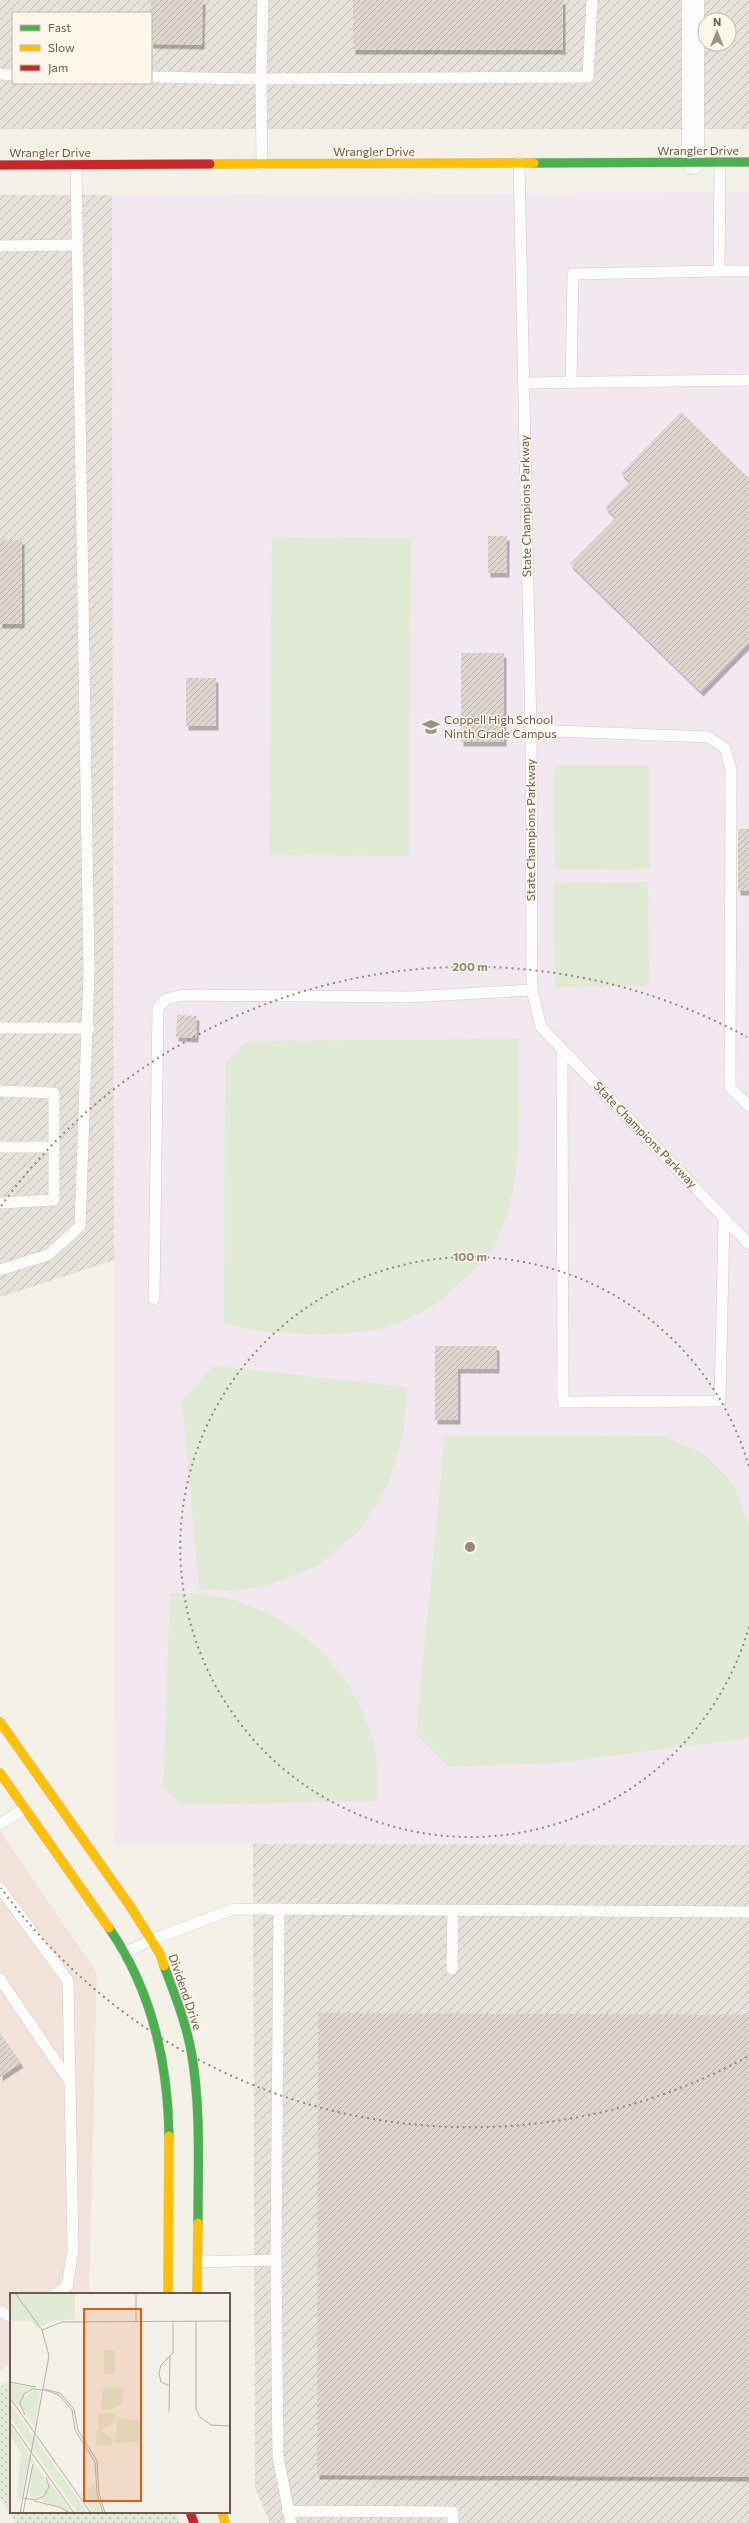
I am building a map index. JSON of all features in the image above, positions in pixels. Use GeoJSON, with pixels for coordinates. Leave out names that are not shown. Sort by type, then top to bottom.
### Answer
{"type":"FeatureCollection","features":[{"type":"Feature","properties":{"kind":"street"},"geometry":{"type":"LineString","coordinates":[[693,0],[693,163]]}},
{"type":"Feature","properties":{"kind":"street","name":"Wrangler Drive"},"geometry":{"type":"LineString","coordinates":[[0,165],[749,162]]}},
{"type":"Feature","properties":{"kind":"street","name":"Dividend Drive"},"geometry":{"type":"LineString","coordinates":[[0,1722],[46,1793],[130,1906],[160,1954],[179,2005],[192,2055],[200,2114],[197,2293]]}},
{"type":"Feature","properties":{"kind":"street"},"geometry":{"type":"LineString","coordinates":[[0,1773],[28,1806],[133,1967],[151,2014],[164,2068],[170,2116],[168,2293]]}},
{"type":"Feature","properties":{"kind":"street"},"geometry":{"type":"LineString","coordinates":[[190,2513],[194,2523]]}},
{"type":"Feature","properties":{"kind":"street"},"geometry":{"type":"LineString","coordinates":[[222,2513],[225,2523]]}},
{"type":"Feature","properties":{"kind":"lane"},"geometry":{"type":"LineString","coordinates":[[262,164],[261,79],[263,0]]}},
{"type":"Feature","properties":{"kind":"lane"},"geometry":{"type":"LineString","coordinates":[[152,77],[261,79],[588,77],[592,0]]}},
{"type":"Feature","properties":{"kind":"lane"},"geometry":{"type":"LineString","coordinates":[[0,74],[12,75]]}},
{"type":"Feature","properties":{"kind":"lane","name":"State Champions Parkway"},"geometry":{"type":"LineString","coordinates":[[519,163],[531,730],[532,990],[541,1027],[749,1244]]}},
{"type":"Feature","properties":{"kind":"lane"},"geometry":{"type":"LineString","coordinates":[[719,271],[720,163]]}},
{"type":"Feature","properties":{"kind":"lane"},"geometry":{"type":"LineString","coordinates":[[0,1270],[48,1255],[80,1226],[89,1028],[76,164]]}},
{"type":"Feature","properties":{"kind":"lane"},"geometry":{"type":"LineString","coordinates":[[0,246],[78,245]]}},
{"type":"Feature","properties":{"kind":"lane"},"geometry":{"type":"LineString","coordinates":[[571,383],[573,274],[749,271]]}},
{"type":"Feature","properties":{"kind":"lane"},"geometry":{"type":"LineString","coordinates":[[524,384],[749,380]]}},
{"type":"Feature","properties":{"kind":"lane"},"geometry":{"type":"LineString","coordinates":[[531,730],[708,737],[725,748],[731,769],[730,1087],[749,1106]]}},
{"type":"Feature","properties":{"kind":"lane"},"geometry":{"type":"LineString","coordinates":[[154,1299],[158,1008],[166,999],[184,995],[409,997],[532,990]]}},
{"type":"Feature","properties":{"kind":"lane"},"geometry":{"type":"LineString","coordinates":[[0,1028],[89,1028]]}},
{"type":"Feature","properties":{"kind":"lane"},"geometry":{"type":"LineString","coordinates":[[562,1050],[563,1402],[720,1401],[724,1218]]}},
{"type":"Feature","properties":{"kind":"lane"},"geometry":{"type":"LineString","coordinates":[[0,1091],[54,1093],[54,1200],[0,1203]]}},
{"type":"Feature","properties":{"kind":"lane"},"geometry":{"type":"LineString","coordinates":[[0,1147],[54,1147]]}},
{"type":"Feature","properties":{"kind":"lane"},"geometry":{"type":"LineString","coordinates":[[0,1824],[28,1806]]}},
{"type":"Feature","properties":{"kind":"lane"},"geometry":{"type":"LineString","coordinates":[[0,1888],[68,1981],[73,2251],[67,2286],[57,2293]]}},
{"type":"Feature","properties":{"kind":"lane"},"geometry":{"type":"LineString","coordinates":[[124,1953],[151,1940],[234,1909],[749,1912]]}},
{"type":"Feature","properties":{"kind":"lane"},"geometry":{"type":"LineString","coordinates":[[279,1909],[276,2260],[278,2457],[287,2511],[291,2523]]}},
{"type":"Feature","properties":{"kind":"lane"},"geometry":{"type":"LineString","coordinates":[[452,1969],[453,1910]]}},
{"type":"Feature","properties":{"kind":"lane"},"geometry":{"type":"LineString","coordinates":[[0,1979],[70,2082]]}},
{"type":"Feature","properties":{"kind":"lane"},"geometry":{"type":"LineString","coordinates":[[198,2262],[276,2260]]}},
{"type":"Feature","properties":{"kind":"lane"},"geometry":{"type":"LineString","coordinates":[[0,2311],[10,2316]]}},
{"type":"Feature","properties":{"kind":"lane"},"geometry":{"type":"LineString","coordinates":[[287,2511],[453,2512],[453,2523]]}},
{"type":"Feature","properties":{"kind":"shaded area"},"geometry":{"type":"Polygon","coordinates":[[[0,0],[749,0],[749,129],[0,129],[0,0]]]}},
{"type":"Feature","properties":{"kind":"shaded area","name":"Coppell High School Ninth Grade Campus"},"geometry":{"type":"Polygon","coordinates":[[[749,192],[749,1845],[115,1844],[112,195],[749,192]]]}},
{"type":"Feature","properties":{"kind":"shaded area"},"geometry":{"type":"Polygon","coordinates":[[[0,195],[112,195],[114,1260],[0,1297],[0,195]]]}},
{"type":"Feature","properties":{"kind":"shaded area"},"geometry":{"type":"Polygon","coordinates":[[[0,1831],[97,1973],[89,2293],[10,2293],[10,2364],[0,2371],[0,1831]]]}},
{"type":"Feature","properties":{"kind":"shaded area"},"geometry":{"type":"Polygon","coordinates":[[[253,1843],[749,1845],[749,2523],[270,2523],[255,2488],[253,1843]]]}},
{"type":"Feature","properties":{"kind":"green space"},"geometry":{"type":"Polygon","coordinates":[[[272,537],[411,538],[409,856],[269,855],[272,537]]]}},
{"type":"Feature","properties":{"kind":"green space"},"geometry":{"type":"Polygon","coordinates":[[[554,765],[649,765],[650,869],[555,870],[554,765]]]}},
{"type":"Feature","properties":{"kind":"green space"},"geometry":{"type":"Polygon","coordinates":[[[648,882],[649,986],[555,987],[554,883],[648,882]]]}},
{"type":"Feature","properties":{"kind":"green space"},"geometry":{"type":"Polygon","coordinates":[[[518,1039],[519,1112],[517,1162],[513,1186],[508,1210],[497,1240],[483,1260],[472,1272],[444,1297],[423,1312],[386,1327],[368,1331],[327,1334],[282,1333],[261,1331],[224,1323],[225,1063],[246,1041],[518,1039]]]}},
{"type":"Feature","properties":{"kind":"green space"},"geometry":{"type":"Polygon","coordinates":[[[214,1366],[407,1387],[403,1433],[388,1485],[361,1529],[317,1566],[268,1585],[231,1591],[199,1589],[182,1400],[214,1366]]]}},
{"type":"Feature","properties":{"kind":"green space"},"geometry":{"type":"Polygon","coordinates":[[[445,1435],[662,1436],[704,1454],[733,1483],[749,1527],[749,1738],[555,1763],[449,1767],[416,1734],[445,1435]]]}},
{"type":"Feature","properties":{"kind":"green space"},"geometry":{"type":"Polygon","coordinates":[[[170,1593],[211,1595],[244,1604],[270,1615],[294,1630],[316,1647],[335,1667],[351,1690],[364,1716],[374,1743],[377,1765],[378,1801],[181,1805],[163,1788],[170,1593]]]}},
{"type":"Feature","properties":{"kind":"green space"},"geometry":{"type":"Polygon","coordinates":[[[10,2381],[10,2513],[176,2513],[179,2523],[17,2523],[0,2499],[0,2387],[10,2381]]]}},
{"type":"Feature","properties":{"kind":"building"},"geometry":{"type":"Polygon","coordinates":[[[151,0],[203,0],[202,45],[152,44],[151,0]]]}},
{"type":"Feature","properties":{"kind":"building"},"geometry":{"type":"Polygon","coordinates":[[[353,0],[563,0],[563,50],[353,50],[353,0]]]}},
{"type":"Feature","properties":{"kind":"building"},"geometry":{"type":"Polygon","coordinates":[[[681,412],[749,478],[749,643],[701,692],[570,564],[616,518],[605,507],[630,482],[621,473],[681,412]]]}},
{"type":"Feature","properties":{"kind":"building"},"geometry":{"type":"Polygon","coordinates":[[[488,536],[507,536],[507,573],[488,573],[488,536]]]}},
{"type":"Feature","properties":{"kind":"building"},"geometry":{"type":"Polygon","coordinates":[[[0,540],[22,540],[22,624],[0,624],[0,540]]]}},
{"type":"Feature","properties":{"kind":"building"},"geometry":{"type":"Polygon","coordinates":[[[461,653],[504,653],[504,742],[461,742],[461,653]]]}},
{"type":"Feature","properties":{"kind":"building"},"geometry":{"type":"Polygon","coordinates":[[[186,678],[216,678],[216,726],[186,726],[186,678]]]}},
{"type":"Feature","properties":{"kind":"building"},"geometry":{"type":"Polygon","coordinates":[[[738,829],[749,829],[749,891],[738,891],[738,829]]]}},
{"type":"Feature","properties":{"kind":"building"},"geometry":{"type":"Polygon","coordinates":[[[177,1015],[197,1016],[196,1038],[176,1037],[177,1015]]]}},
{"type":"Feature","properties":{"kind":"building"},"geometry":{"type":"Polygon","coordinates":[[[435,1346],[497,1346],[497,1369],[458,1369],[458,1420],[435,1420],[435,1346]]]}},
{"type":"Feature","properties":{"kind":"building"},"geometry":{"type":"Polygon","coordinates":[[[318,2013],[749,2015],[749,2477],[317,2475],[318,2013]]]}},
{"type":"Feature","properties":{"kind":"building"},"geometry":{"type":"Polygon","coordinates":[[[0,2033],[21,2063],[0,2077],[0,2033]]]}},
{"type":"Feature","properties":{"kind":"traffic: fast"},"geometry":{"type":"LineString","coordinates":[[534,163],[749,162]]}},
{"type":"Feature","properties":{"kind":"traffic: fast"},"geometry":{"type":"LineString","coordinates":[[109,1928],[124,1951],[136,1976],[146,2001],[154,2028],[161,2054],[165,2081],[169,2136]]}},
{"type":"Feature","properties":{"kind":"traffic: fast"},"geometry":{"type":"LineString","coordinates":[[164,1966],[187,2033],[195,2077],[198,2139],[198,2223]]}},
{"type":"Feature","properties":{"kind":"traffic: slow"},"geometry":{"type":"LineString","coordinates":[[210,164],[534,163]]}},
{"type":"Feature","properties":{"kind":"traffic: slow"},"geometry":{"type":"LineString","coordinates":[[0,1722],[130,1906],[160,1954],[164,1966]]}},
{"type":"Feature","properties":{"kind":"traffic: slow"},"geometry":{"type":"LineString","coordinates":[[0,1773],[109,1928]]}},
{"type":"Feature","properties":{"kind":"traffic: slow"},"geometry":{"type":"LineString","coordinates":[[168,2293],[169,2136]]}},
{"type":"Feature","properties":{"kind":"traffic: slow"},"geometry":{"type":"LineString","coordinates":[[197,2293],[198,2223]]}},
{"type":"Feature","properties":{"kind":"traffic: slow"},"geometry":{"type":"LineString","coordinates":[[222,2513],[225,2523]]}},
{"type":"Feature","properties":{"kind":"traffic: jam"},"geometry":{"type":"LineString","coordinates":[[0,165],[210,164]]}},
{"type":"Feature","properties":{"kind":"traffic: jam"},"geometry":{"type":"LineString","coordinates":[[190,2513],[194,2523]]}},
{"type":"Feature","properties":{"kind":"place","name":"Coppell High School Ninth Grade Campus"},"geometry":{"type":"Point","coordinates":[431,727]}}]}
